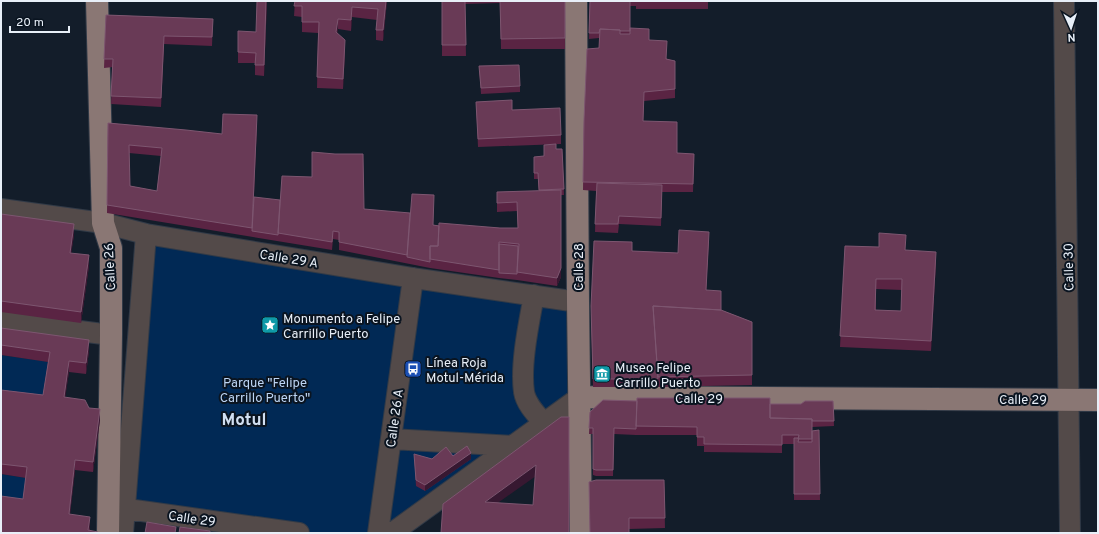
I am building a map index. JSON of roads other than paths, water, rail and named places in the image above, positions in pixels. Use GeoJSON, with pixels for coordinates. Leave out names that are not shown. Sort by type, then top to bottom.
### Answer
{"type":"FeatureCollection","features":[{"type":"Feature","properties":{"kind":"main road","name":"Calle 26"},"geometry":{"type":"LineString","coordinates":[[97,1],[103,223],[110,248],[111,335],[117,507],[108,533]]}},
{"type":"Feature","properties":{"kind":"main road","name":"Calle 28"},"geometry":{"type":"LineString","coordinates":[[576,1],[578,302],[582,533]]}},
{"type":"Feature","properties":{"kind":"main road","name":"Calle 29"},"geometry":{"type":"LineString","coordinates":[[580,397],[1098,400]]}},
{"type":"Feature","properties":{"kind":"street","name":"Calle 30"},"geometry":{"type":"LineString","coordinates":[[1064,1],[1070,533]]}},
{"type":"Feature","properties":{"kind":"street","name":"Calle 29 A"},"geometry":{"type":"LineString","coordinates":[[1,209],[103,223],[146,234],[413,278],[578,302]]}},
{"type":"Feature","properties":{"kind":"street","name":"Calle 26"},"geometry":{"type":"LineString","coordinates":[[123,533],[117,507],[146,234]]}},
{"type":"Feature","properties":{"kind":"street","name":"Calle 26 A"},"geometry":{"type":"LineString","coordinates":[[378,533],[413,278]]}},
{"type":"Feature","properties":{"kind":"street"},"geometry":{"type":"LineString","coordinates":[[534,295],[528,325],[523,366],[524,393],[532,408],[544,423]]}},
{"type":"Feature","properties":{"kind":"street"},"geometry":{"type":"LineString","coordinates":[[1,321],[111,335]]}},
{"type":"Feature","properties":{"kind":"street"},"geometry":{"type":"LineString","coordinates":[[392,533],[580,397]]}},
{"type":"Feature","properties":{"kind":"street"},"geometry":{"type":"LineString","coordinates":[[391,439],[513,446]]}},
{"type":"Feature","properties":{"kind":"street","name":"Calle 29"},"geometry":{"type":"LineString","coordinates":[[117,507],[299,533]]}},
{"type":"Feature","properties":{"kind":"place","name":"Monumento a Felipe Carrillo Puerto"},"geometry":{"type":"Point","coordinates":[270,325]}},
{"type":"Feature","properties":{"kind":"place","name":"Línea Roja Motul-Mérida"},"geometry":{"type":"Point","coordinates":[413,369]}},
{"type":"Feature","properties":{"kind":"place","name":"Museo Felipe Carrillo Puerto"},"geometry":{"type":"Point","coordinates":[602,374]}},
{"type":"Feature","properties":{"kind":"district","name":"Motul"},"geometry":{"type":"Point","coordinates":[244,419]}},
{"type":"Feature","properties":{"kind":"park label","name":"Parque \"Felipe Carrillo Puerto\""},"geometry":{"type":"Point","coordinates":[265,390]}}]}
